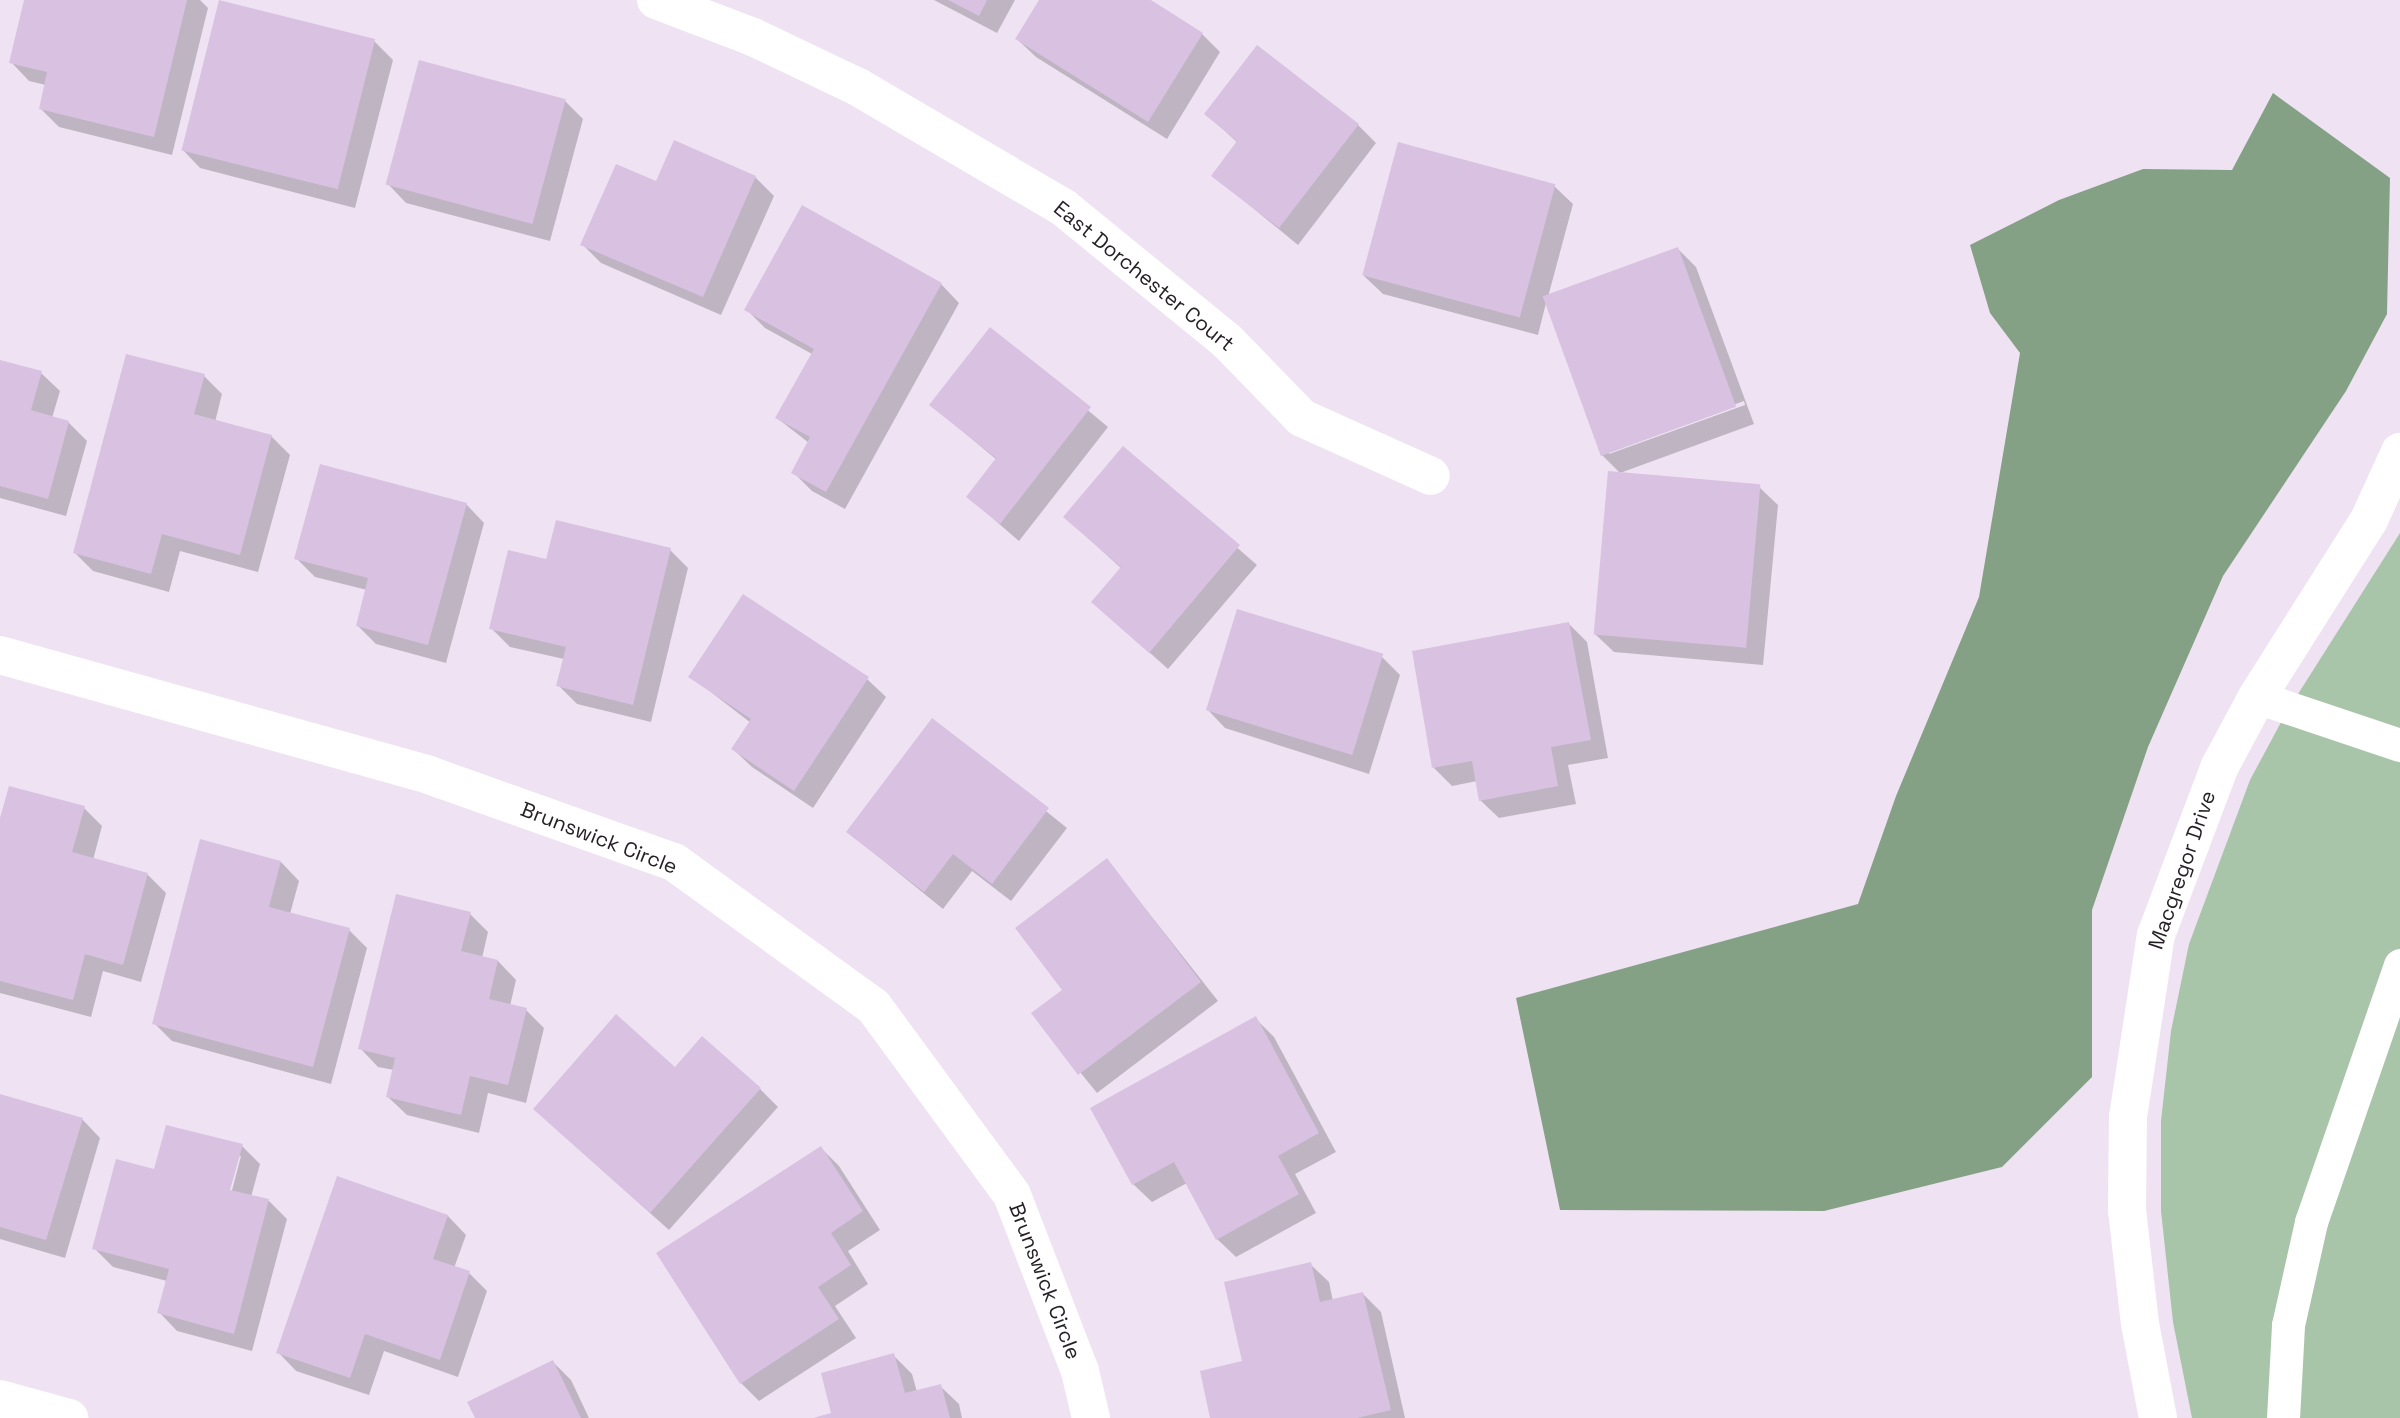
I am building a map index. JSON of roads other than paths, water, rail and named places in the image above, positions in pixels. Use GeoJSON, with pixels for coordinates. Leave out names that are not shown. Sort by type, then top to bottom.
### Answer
{"type":"FeatureCollection","features":[{"type":"Feature","properties":{"kind":"street","name":"East Dorchester Court"},"geometry":{"type":"LineString","coordinates":[[656,0],[753,37],[858,87],[1064,208],[1227,341],[1302,418],[1431,475]]}},
{"type":"Feature","properties":{"kind":"street","name":"Macgregor Drive"},"geometry":{"type":"LineString","coordinates":[[2158,1418],[2140,1324],[2127,1210],[2128,1117],[2139,1025],[2156,935],[2185,851],[2220,766],[2257,697],[2332,585],[2370,520],[2400,452]]}},
{"type":"Feature","properties":{"kind":"street","name":"Brunswick Circle"},"geometry":{"type":"LineString","coordinates":[[0,655],[429,775],[674,862],[874,1007],[1012,1195],[1080,1371],[1091,1418]]}},
{"type":"Feature","properties":{"kind":"street"},"geometry":{"type":"LineString","coordinates":[[0,1399],[69,1418]]}},
{"type":"Feature","properties":{"kind":"lane"},"geometry":{"type":"LineString","coordinates":[[2257,697],[2400,745]]}},
{"type":"Feature","properties":{"kind":"lane"},"geometry":{"type":"LineString","coordinates":[[2283,1418],[2288,1325],[2311,1222],[2400,965]]}}]}
